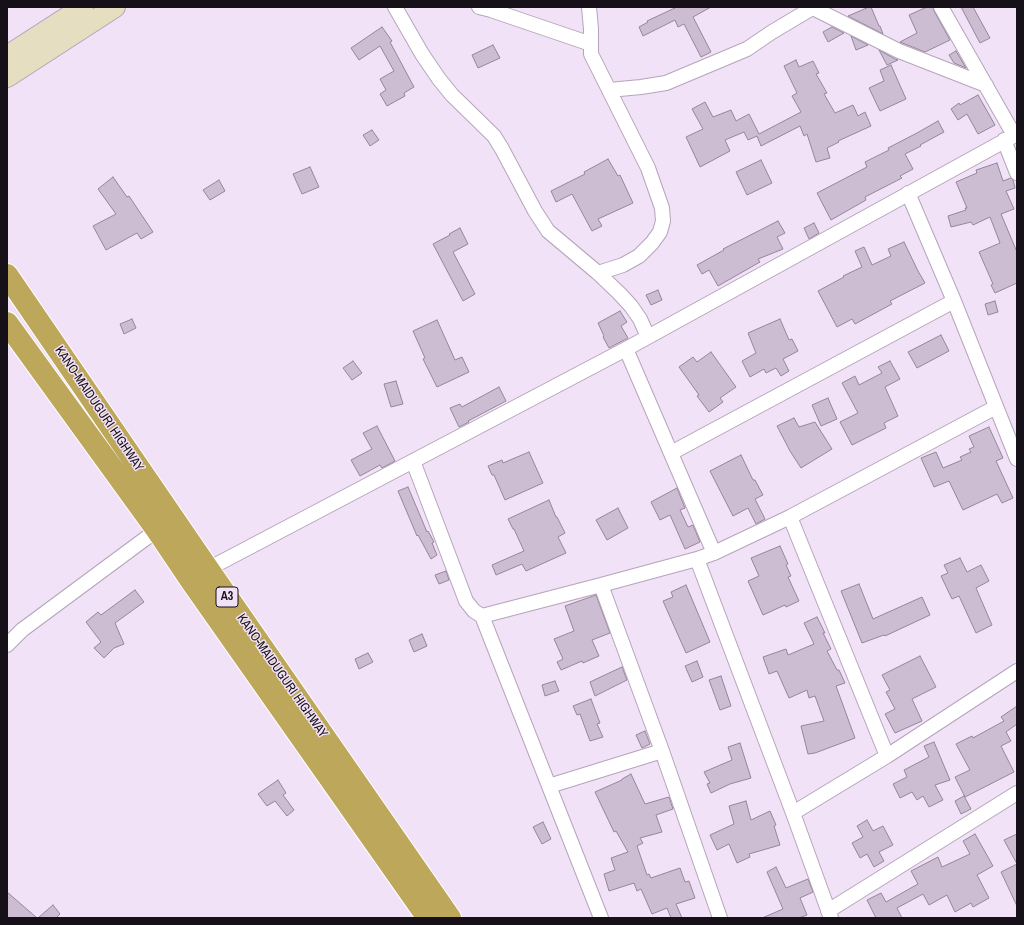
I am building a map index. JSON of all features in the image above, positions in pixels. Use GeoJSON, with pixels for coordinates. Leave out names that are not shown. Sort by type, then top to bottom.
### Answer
{"type":"FeatureCollection","features":[{"type":"Feature","properties":{"kind":"highway","name":"KANO-MAIDUGURI HIGHWAY"},"geometry":{"type":"LineString","coordinates":[[7,275],[200,576],[428,918]]}},
{"type":"Feature","properties":{"kind":"highway","name":"KANO-MAIDUGURI HIGHWAY"},"geometry":{"type":"LineString","coordinates":[[7,323],[157,530],[200,576],[450,918]]}},
{"type":"Feature","properties":{"kind":"main road"},"geometry":{"type":"LineString","coordinates":[[7,56],[83,7]]}},
{"type":"Feature","properties":{"kind":"main road"},"geometry":{"type":"LineString","coordinates":[[7,77],[115,7]]}},
{"type":"Feature","properties":{"kind":"street"},"geometry":{"type":"LineString","coordinates":[[396,7],[422,54],[439,79],[452,95],[494,136],[535,211],[548,231],[598,273],[619,293],[640,319],[648,337]]}},
{"type":"Feature","properties":{"kind":"street"},"geometry":{"type":"LineString","coordinates":[[478,7],[491,10],[590,44]]}},
{"type":"Feature","properties":{"kind":"street"},"geometry":{"type":"LineString","coordinates":[[589,7],[591,29],[590,44],[594,60],[648,168],[662,208],[663,221],[660,232],[652,243],[639,256],[623,265],[598,273]]}},
{"type":"Feature","properties":{"kind":"street"},"geometry":{"type":"LineString","coordinates":[[609,90],[666,83],[747,49],[812,7],[899,51],[986,85]]}},
{"type":"Feature","properties":{"kind":"street"},"geometry":{"type":"LineString","coordinates":[[941,7],[986,85],[1012,136],[1017,173]]}},
{"type":"Feature","properties":{"kind":"street"},"geometry":{"type":"LineString","coordinates":[[200,576],[413,461],[626,349],[1012,136]]}},
{"type":"Feature","properties":{"kind":"street"},"geometry":{"type":"LineString","coordinates":[[908,194],[954,301],[1017,459]]}},
{"type":"Feature","properties":{"kind":"street"},"geometry":{"type":"LineString","coordinates":[[671,453],[954,301]]}},
{"type":"Feature","properties":{"kind":"street"},"geometry":{"type":"LineString","coordinates":[[626,349],[714,554]]}},
{"type":"Feature","properties":{"kind":"street"},"geometry":{"type":"LineString","coordinates":[[482,616],[714,554],[790,517],[996,407]]}},
{"type":"Feature","properties":{"kind":"street"},"geometry":{"type":"LineString","coordinates":[[413,461],[466,601],[474,611],[482,616],[602,918]]}},
{"type":"Feature","properties":{"kind":"street"},"geometry":{"type":"LineString","coordinates":[[790,517],[887,756]]}},
{"type":"Feature","properties":{"kind":"street"},"geometry":{"type":"LineString","coordinates":[[7,645],[22,630],[157,530]]}},
{"type":"Feature","properties":{"kind":"street"},"geometry":{"type":"LineString","coordinates":[[697,559],[793,813],[829,914],[1017,793]]}},
{"type":"Feature","properties":{"kind":"street"},"geometry":{"type":"LineString","coordinates":[[602,585],[720,918]]}},
{"type":"Feature","properties":{"kind":"street"},"geometry":{"type":"LineString","coordinates":[[793,813],[887,756],[1017,671]]}},
{"type":"Feature","properties":{"kind":"street"},"geometry":{"type":"LineString","coordinates":[[549,786],[662,751]]}},
{"type":"Feature","properties":{"kind":"building"},"geometry":{"type":"Polygon","coordinates":[[[677,7],[711,7],[693,17],[711,52],[701,57],[684,24],[678,27],[675,20],[643,36],[639,27],[648,22],[647,21],[677,7]]]}},
{"type":"Feature","properties":{"kind":"building"},"geometry":{"type":"Polygon","coordinates":[[[871,7],[883,34],[848,16],[871,7]]]}},
{"type":"Feature","properties":{"kind":"building"},"geometry":{"type":"Polygon","coordinates":[[[927,7],[933,7],[950,40],[925,52],[900,42],[917,33],[909,15],[927,7]]]}},
{"type":"Feature","properties":{"kind":"building"},"geometry":{"type":"Polygon","coordinates":[[[961,7],[973,7],[990,38],[980,43],[961,7]]]}},
{"type":"Feature","properties":{"kind":"building"},"geometry":{"type":"Polygon","coordinates":[[[382,27],[392,41],[390,42],[414,87],[404,93],[405,96],[387,106],[380,94],[386,90],[380,79],[394,71],[380,46],[359,60],[351,48],[382,27]]]}},
{"type":"Feature","properties":{"kind":"building"},"geometry":{"type":"Polygon","coordinates":[[[832,27],[844,33],[828,42],[823,32],[832,27]]]}},
{"type":"Feature","properties":{"kind":"building"},"geometry":{"type":"Polygon","coordinates":[[[851,36],[868,45],[856,50],[851,36]]]}},
{"type":"Feature","properties":{"kind":"building"},"geometry":{"type":"Polygon","coordinates":[[[493,45],[500,58],[478,68],[472,55],[493,45]]]}},
{"type":"Feature","properties":{"kind":"building"},"geometry":{"type":"Polygon","coordinates":[[[879,50],[895,59],[898,60],[887,65],[879,50]]]}},
{"type":"Feature","properties":{"kind":"building"},"geometry":{"type":"Polygon","coordinates":[[[956,51],[966,68],[954,63],[949,55],[956,51]]]}},
{"type":"Feature","properties":{"kind":"building"},"geometry":{"type":"Polygon","coordinates":[[[796,60],[799,67],[813,61],[819,73],[816,74],[827,93],[824,94],[835,113],[853,105],[858,116],[865,112],[871,126],[838,141],[839,142],[827,148],[830,158],[816,162],[807,134],[804,136],[800,126],[761,146],[757,136],[748,140],[744,132],[725,140],[730,151],[700,167],[686,137],[703,129],[692,109],[705,102],[713,117],[731,110],[736,121],[749,114],[759,134],[801,112],[792,96],[797,93],[784,66],[796,60]]]}},
{"type":"Feature","properties":{"kind":"building"},"geometry":{"type":"Polygon","coordinates":[[[891,65],[906,99],[880,111],[869,88],[884,81],[880,70],[891,65]]]}},
{"type":"Feature","properties":{"kind":"building"},"geometry":{"type":"Polygon","coordinates":[[[978,95],[995,125],[978,134],[967,114],[958,120],[951,109],[959,103],[960,105],[978,95]]]}},
{"type":"Feature","properties":{"kind":"building"},"geometry":{"type":"Polygon","coordinates":[[[938,121],[944,132],[905,154],[913,169],[900,176],[902,178],[865,197],[866,200],[831,220],[817,193],[867,167],[865,162],[889,150],[888,148],[938,121]]]}},
{"type":"Feature","properties":{"kind":"building"},"geometry":{"type":"Polygon","coordinates":[[[372,130],[379,140],[370,146],[363,135],[372,130]]]}},
{"type":"Feature","properties":{"kind":"building"},"geometry":{"type":"Polygon","coordinates":[[[608,159],[618,176],[620,175],[633,203],[598,219],[602,226],[592,231],[572,194],[556,202],[551,191],[585,174],[584,172],[608,159]]]}},
{"type":"Feature","properties":{"kind":"building"},"geometry":{"type":"Polygon","coordinates":[[[761,160],[772,183],[747,195],[736,172],[761,160]]]}},
{"type":"Feature","properties":{"kind":"building"},"geometry":{"type":"Polygon","coordinates":[[[997,163],[1003,181],[1011,178],[1015,188],[1006,191],[1014,209],[1001,214],[1017,252],[1017,283],[995,293],[991,285],[993,284],[979,252],[1000,243],[990,217],[973,225],[971,222],[951,227],[948,216],[966,210],[965,208],[967,208],[956,182],[977,173],[976,170],[997,163]]]}},
{"type":"Feature","properties":{"kind":"building"},"geometry":{"type":"Polygon","coordinates":[[[310,167],[319,187],[302,194],[293,174],[310,167]]]}},
{"type":"Feature","properties":{"kind":"building"},"geometry":{"type":"Polygon","coordinates":[[[113,177],[127,197],[129,196],[153,232],[141,239],[137,233],[106,250],[93,226],[116,214],[98,189],[113,177]]]}},
{"type":"Feature","properties":{"kind":"building"},"geometry":{"type":"Polygon","coordinates":[[[219,180],[225,191],[210,200],[203,190],[219,180]]]}},
{"type":"Feature","properties":{"kind":"building"},"geometry":{"type":"Polygon","coordinates":[[[778,221],[785,233],[777,237],[783,249],[758,259],[760,262],[718,286],[709,270],[702,274],[697,265],[724,250],[723,249],[778,221]]]}},
{"type":"Feature","properties":{"kind":"building"},"geometry":{"type":"Polygon","coordinates":[[[814,223],[819,233],[809,239],[804,228],[814,223]]]}},
{"type":"Feature","properties":{"kind":"building"},"geometry":{"type":"Polygon","coordinates":[[[460,228],[468,244],[453,252],[475,294],[463,301],[433,244],[460,228]]]}},
{"type":"Feature","properties":{"kind":"building"},"geometry":{"type":"Polygon","coordinates":[[[904,242],[925,283],[890,301],[892,304],[855,324],[852,319],[837,327],[818,291],[862,267],[855,251],[864,247],[872,265],[891,256],[888,249],[904,242]]]}},
{"type":"Feature","properties":{"kind":"building"},"geometry":{"type":"Polygon","coordinates":[[[658,290],[662,300],[651,305],[646,295],[658,290]]]}},
{"type":"Feature","properties":{"kind":"building"},"geometry":{"type":"Polygon","coordinates":[[[995,301],[998,312],[988,315],[985,304],[995,301]]]}},
{"type":"Feature","properties":{"kind":"building"},"geometry":{"type":"Polygon","coordinates":[[[620,311],[627,322],[621,326],[628,338],[609,348],[598,323],[620,311]]]}},
{"type":"Feature","properties":{"kind":"building"},"geometry":{"type":"Polygon","coordinates":[[[132,319],[136,328],[124,334],[120,324],[132,319]]]}},
{"type":"Feature","properties":{"kind":"building"},"geometry":{"type":"Polygon","coordinates":[[[780,319],[789,340],[792,339],[798,351],[783,359],[789,371],[781,376],[776,368],[766,373],[764,369],[750,377],[742,361],[756,353],[748,333],[780,319]]]}},
{"type":"Feature","properties":{"kind":"building"},"geometry":{"type":"Polygon","coordinates":[[[437,320],[455,360],[462,357],[469,372],[437,387],[423,359],[425,358],[413,331],[437,320]]]}},
{"type":"Feature","properties":{"kind":"building"},"geometry":{"type":"Polygon","coordinates":[[[941,335],[949,351],[917,368],[908,352],[941,335]]]}},
{"type":"Feature","properties":{"kind":"building"},"geometry":{"type":"Polygon","coordinates":[[[711,352],[736,387],[720,398],[723,402],[709,412],[679,367],[693,357],[697,362],[711,352]]]}},
{"type":"Feature","properties":{"kind":"building"},"geometry":{"type":"Polygon","coordinates":[[[353,361],[362,373],[352,380],[343,368],[353,361]]]}},
{"type":"Feature","properties":{"kind":"building"},"geometry":{"type":"Polygon","coordinates":[[[890,361],[900,379],[885,387],[898,416],[884,423],[886,428],[852,445],[840,422],[858,413],[842,383],[855,376],[859,385],[882,373],[878,367],[890,361]]]}},
{"type":"Feature","properties":{"kind":"building"},"geometry":{"type":"Polygon","coordinates":[[[396,381],[403,404],[391,407],[384,384],[396,381]]]}},
{"type":"Feature","properties":{"kind":"building"},"geometry":{"type":"Polygon","coordinates":[[[499,387],[506,401],[459,427],[450,408],[460,404],[462,407],[499,387]]]}},
{"type":"Feature","properties":{"kind":"building"},"geometry":{"type":"Polygon","coordinates":[[[828,398],[837,419],[821,426],[812,405],[828,398]]]}},
{"type":"Feature","properties":{"kind":"building"},"geometry":{"type":"Polygon","coordinates":[[[794,418],[799,427],[815,422],[832,449],[801,468],[777,426],[794,418]]]}},
{"type":"Feature","properties":{"kind":"building"},"geometry":{"type":"Polygon","coordinates":[[[377,426],[395,461],[382,468],[380,465],[360,476],[351,460],[372,449],[363,433],[377,426]]]}},
{"type":"Feature","properties":{"kind":"building"},"geometry":{"type":"Polygon","coordinates":[[[989,427],[1003,458],[996,461],[1013,498],[1002,503],[997,494],[963,510],[949,481],[934,487],[921,458],[936,452],[943,468],[962,460],[960,457],[971,452],[969,449],[974,447],[969,436],[989,427]]]}},
{"type":"Feature","properties":{"kind":"building"},"geometry":{"type":"Polygon","coordinates":[[[529,452],[543,483],[505,500],[494,475],[492,475],[488,466],[502,460],[503,463],[529,452]]]}},
{"type":"Feature","properties":{"kind":"building"},"geometry":{"type":"Polygon","coordinates":[[[741,455],[753,480],[755,480],[763,495],[755,499],[765,519],[756,524],[748,508],[733,516],[710,471],[741,455]]]}},
{"type":"Feature","properties":{"kind":"building"},"geometry":{"type":"Polygon","coordinates":[[[408,487],[427,532],[428,531],[434,542],[432,543],[437,555],[431,559],[418,535],[417,536],[398,491],[408,487]]]}},
{"type":"Feature","properties":{"kind":"building"},"geometry":{"type":"Polygon","coordinates":[[[677,488],[685,508],[680,510],[688,527],[693,525],[700,542],[685,549],[670,515],[660,520],[651,502],[677,488]]]}},
{"type":"Feature","properties":{"kind":"building"},"geometry":{"type":"Polygon","coordinates":[[[549,500],[565,533],[558,537],[566,553],[526,571],[522,564],[496,575],[492,565],[524,551],[508,519],[549,500]]]}},
{"type":"Feature","properties":{"kind":"building"},"geometry":{"type":"Polygon","coordinates":[[[618,508],[628,528],[607,540],[596,520],[618,508]]]}},
{"type":"Feature","properties":{"kind":"building"},"geometry":{"type":"Polygon","coordinates":[[[780,546],[788,564],[786,565],[791,576],[788,577],[799,601],[786,607],[785,605],[763,615],[748,581],[759,576],[751,558],[780,546]]]}},
{"type":"Feature","properties":{"kind":"building"},"geometry":{"type":"Polygon","coordinates":[[[960,558],[967,572],[981,565],[989,581],[976,588],[992,625],[976,633],[959,596],[952,599],[941,576],[948,573],[944,565],[960,558]]]}},
{"type":"Feature","properties":{"kind":"building"},"geometry":{"type":"Polygon","coordinates":[[[446,571],[449,580],[439,584],[435,575],[446,571]]]}},
{"type":"Feature","properties":{"kind":"building"},"geometry":{"type":"Polygon","coordinates":[[[859,584],[873,619],[922,597],[930,615],[885,636],[884,635],[862,643],[841,591],[859,584]]]}},
{"type":"Feature","properties":{"kind":"building"},"geometry":{"type":"Polygon","coordinates":[[[686,585],[710,642],[686,653],[663,601],[673,597],[671,592],[686,585]]]}},
{"type":"Feature","properties":{"kind":"building"},"geometry":{"type":"Polygon","coordinates":[[[135,590],[144,602],[115,623],[124,644],[114,648],[104,658],[94,648],[101,642],[86,622],[98,612],[101,615],[135,590]]]}},
{"type":"Feature","properties":{"kind":"building"},"geometry":{"type":"Polygon","coordinates":[[[596,595],[610,633],[592,640],[599,656],[561,670],[557,662],[563,659],[554,639],[574,631],[565,606],[596,595]]]}},
{"type":"Feature","properties":{"kind":"building"},"geometry":{"type":"Polygon","coordinates":[[[817,617],[831,649],[827,651],[845,683],[836,686],[855,738],[815,753],[808,754],[801,726],[824,721],[815,696],[809,698],[807,690],[789,698],[777,671],[769,674],[763,657],[786,649],[788,655],[814,644],[804,623],[817,617]]]}},
{"type":"Feature","properties":{"kind":"building"},"geometry":{"type":"Polygon","coordinates":[[[422,634],[427,646],[414,652],[409,640],[422,634]]]}},
{"type":"Feature","properties":{"kind":"building"},"geometry":{"type":"Polygon","coordinates":[[[368,653],[373,662],[359,669],[355,659],[368,653]]]}},
{"type":"Feature","properties":{"kind":"building"},"geometry":{"type":"Polygon","coordinates":[[[920,656],[936,687],[912,699],[922,721],[895,733],[885,714],[895,709],[886,692],[890,690],[882,675],[920,656]]]}},
{"type":"Feature","properties":{"kind":"building"},"geometry":{"type":"Polygon","coordinates":[[[697,661],[703,677],[692,682],[685,666],[697,661]]]}},
{"type":"Feature","properties":{"kind":"building"},"geometry":{"type":"Polygon","coordinates":[[[622,667],[627,680],[595,696],[590,682],[622,667]]]}},
{"type":"Feature","properties":{"kind":"building"},"geometry":{"type":"Polygon","coordinates":[[[721,676],[731,706],[720,710],[709,680],[721,676]]]}},
{"type":"Feature","properties":{"kind":"building"},"geometry":{"type":"Polygon","coordinates":[[[555,681],[559,691],[545,696],[542,685],[555,681]]]}},
{"type":"Feature","properties":{"kind":"building"},"geometry":{"type":"Polygon","coordinates":[[[591,699],[600,723],[597,724],[603,737],[590,741],[580,714],[577,715],[573,706],[591,699]]]}},
{"type":"Feature","properties":{"kind":"building"},"geometry":{"type":"Polygon","coordinates":[[[1017,706],[1017,724],[1006,732],[1011,741],[1001,746],[1014,772],[965,797],[955,777],[970,770],[956,744],[972,736],[973,738],[1004,721],[1001,717],[1017,706]]]}},
{"type":"Feature","properties":{"kind":"building"},"geometry":{"type":"Polygon","coordinates":[[[645,731],[650,744],[642,748],[636,735],[645,731]]]}},
{"type":"Feature","properties":{"kind":"building"},"geometry":{"type":"Polygon","coordinates":[[[934,742],[950,780],[935,785],[943,800],[929,807],[923,796],[917,800],[912,792],[900,798],[893,784],[907,777],[904,770],[929,757],[924,746],[934,742]]]}},
{"type":"Feature","properties":{"kind":"building"},"geometry":{"type":"Polygon","coordinates":[[[740,743],[751,778],[730,784],[711,793],[707,784],[710,783],[704,772],[732,760],[728,747],[740,743]]]}},
{"type":"Feature","properties":{"kind":"building"},"geometry":{"type":"Polygon","coordinates":[[[631,774],[645,804],[669,797],[673,809],[656,815],[662,832],[640,838],[643,843],[637,846],[647,875],[649,874],[651,878],[680,868],[685,882],[689,881],[695,898],[676,904],[682,918],[671,918],[667,908],[652,914],[641,889],[637,891],[634,883],[609,891],[604,874],[615,870],[611,858],[628,852],[616,831],[614,832],[595,792],[622,780],[631,774]]]}},
{"type":"Feature","properties":{"kind":"building"},"geometry":{"type":"Polygon","coordinates":[[[278,780],[286,793],[283,795],[294,810],[287,816],[275,801],[267,806],[258,794],[278,780]]]}},
{"type":"Feature","properties":{"kind":"building"},"geometry":{"type":"Polygon","coordinates":[[[964,796],[971,809],[961,814],[955,801],[964,796]]]}},
{"type":"Feature","properties":{"kind":"building"},"geometry":{"type":"Polygon","coordinates":[[[746,801],[751,820],[770,811],[776,825],[774,826],[780,845],[749,854],[750,857],[737,863],[729,844],[717,850],[710,835],[734,824],[729,806],[746,801]]]}},
{"type":"Feature","properties":{"kind":"building"},"geometry":{"type":"Polygon","coordinates":[[[867,820],[873,831],[883,826],[893,845],[879,852],[884,861],[874,867],[867,854],[860,858],[852,843],[863,837],[857,826],[867,820]]]}},
{"type":"Feature","properties":{"kind":"building"},"geometry":{"type":"Polygon","coordinates":[[[543,822],[551,839],[542,844],[533,827],[543,822]]]}},
{"type":"Feature","properties":{"kind":"building"},"geometry":{"type":"Polygon","coordinates":[[[975,834],[993,866],[977,875],[989,898],[973,907],[971,903],[955,912],[947,895],[929,905],[923,894],[897,908],[902,918],[876,918],[867,900],[881,893],[886,902],[918,884],[911,871],[938,857],[942,867],[970,854],[963,841],[975,834]]]}},
{"type":"Feature","properties":{"kind":"building"},"geometry":{"type":"Polygon","coordinates":[[[1017,834],[1017,864],[1004,840],[1017,834]]]}},
{"type":"Feature","properties":{"kind":"building"},"geometry":{"type":"Polygon","coordinates":[[[1017,864],[1017,906],[1001,872],[1017,864]]]}},
{"type":"Feature","properties":{"kind":"building"},"geometry":{"type":"Polygon","coordinates":[[[776,867],[786,888],[808,879],[813,892],[800,898],[807,915],[799,918],[762,918],[783,909],[767,872],[776,867]]]}},
{"type":"Feature","properties":{"kind":"building"},"geometry":{"type":"Polygon","coordinates":[[[7,892],[37,918],[7,918],[7,892]]]}},
{"type":"Feature","properties":{"kind":"building"},"geometry":{"type":"Polygon","coordinates":[[[53,905],[60,914],[56,918],[38,918],[53,905]]]}}]}
